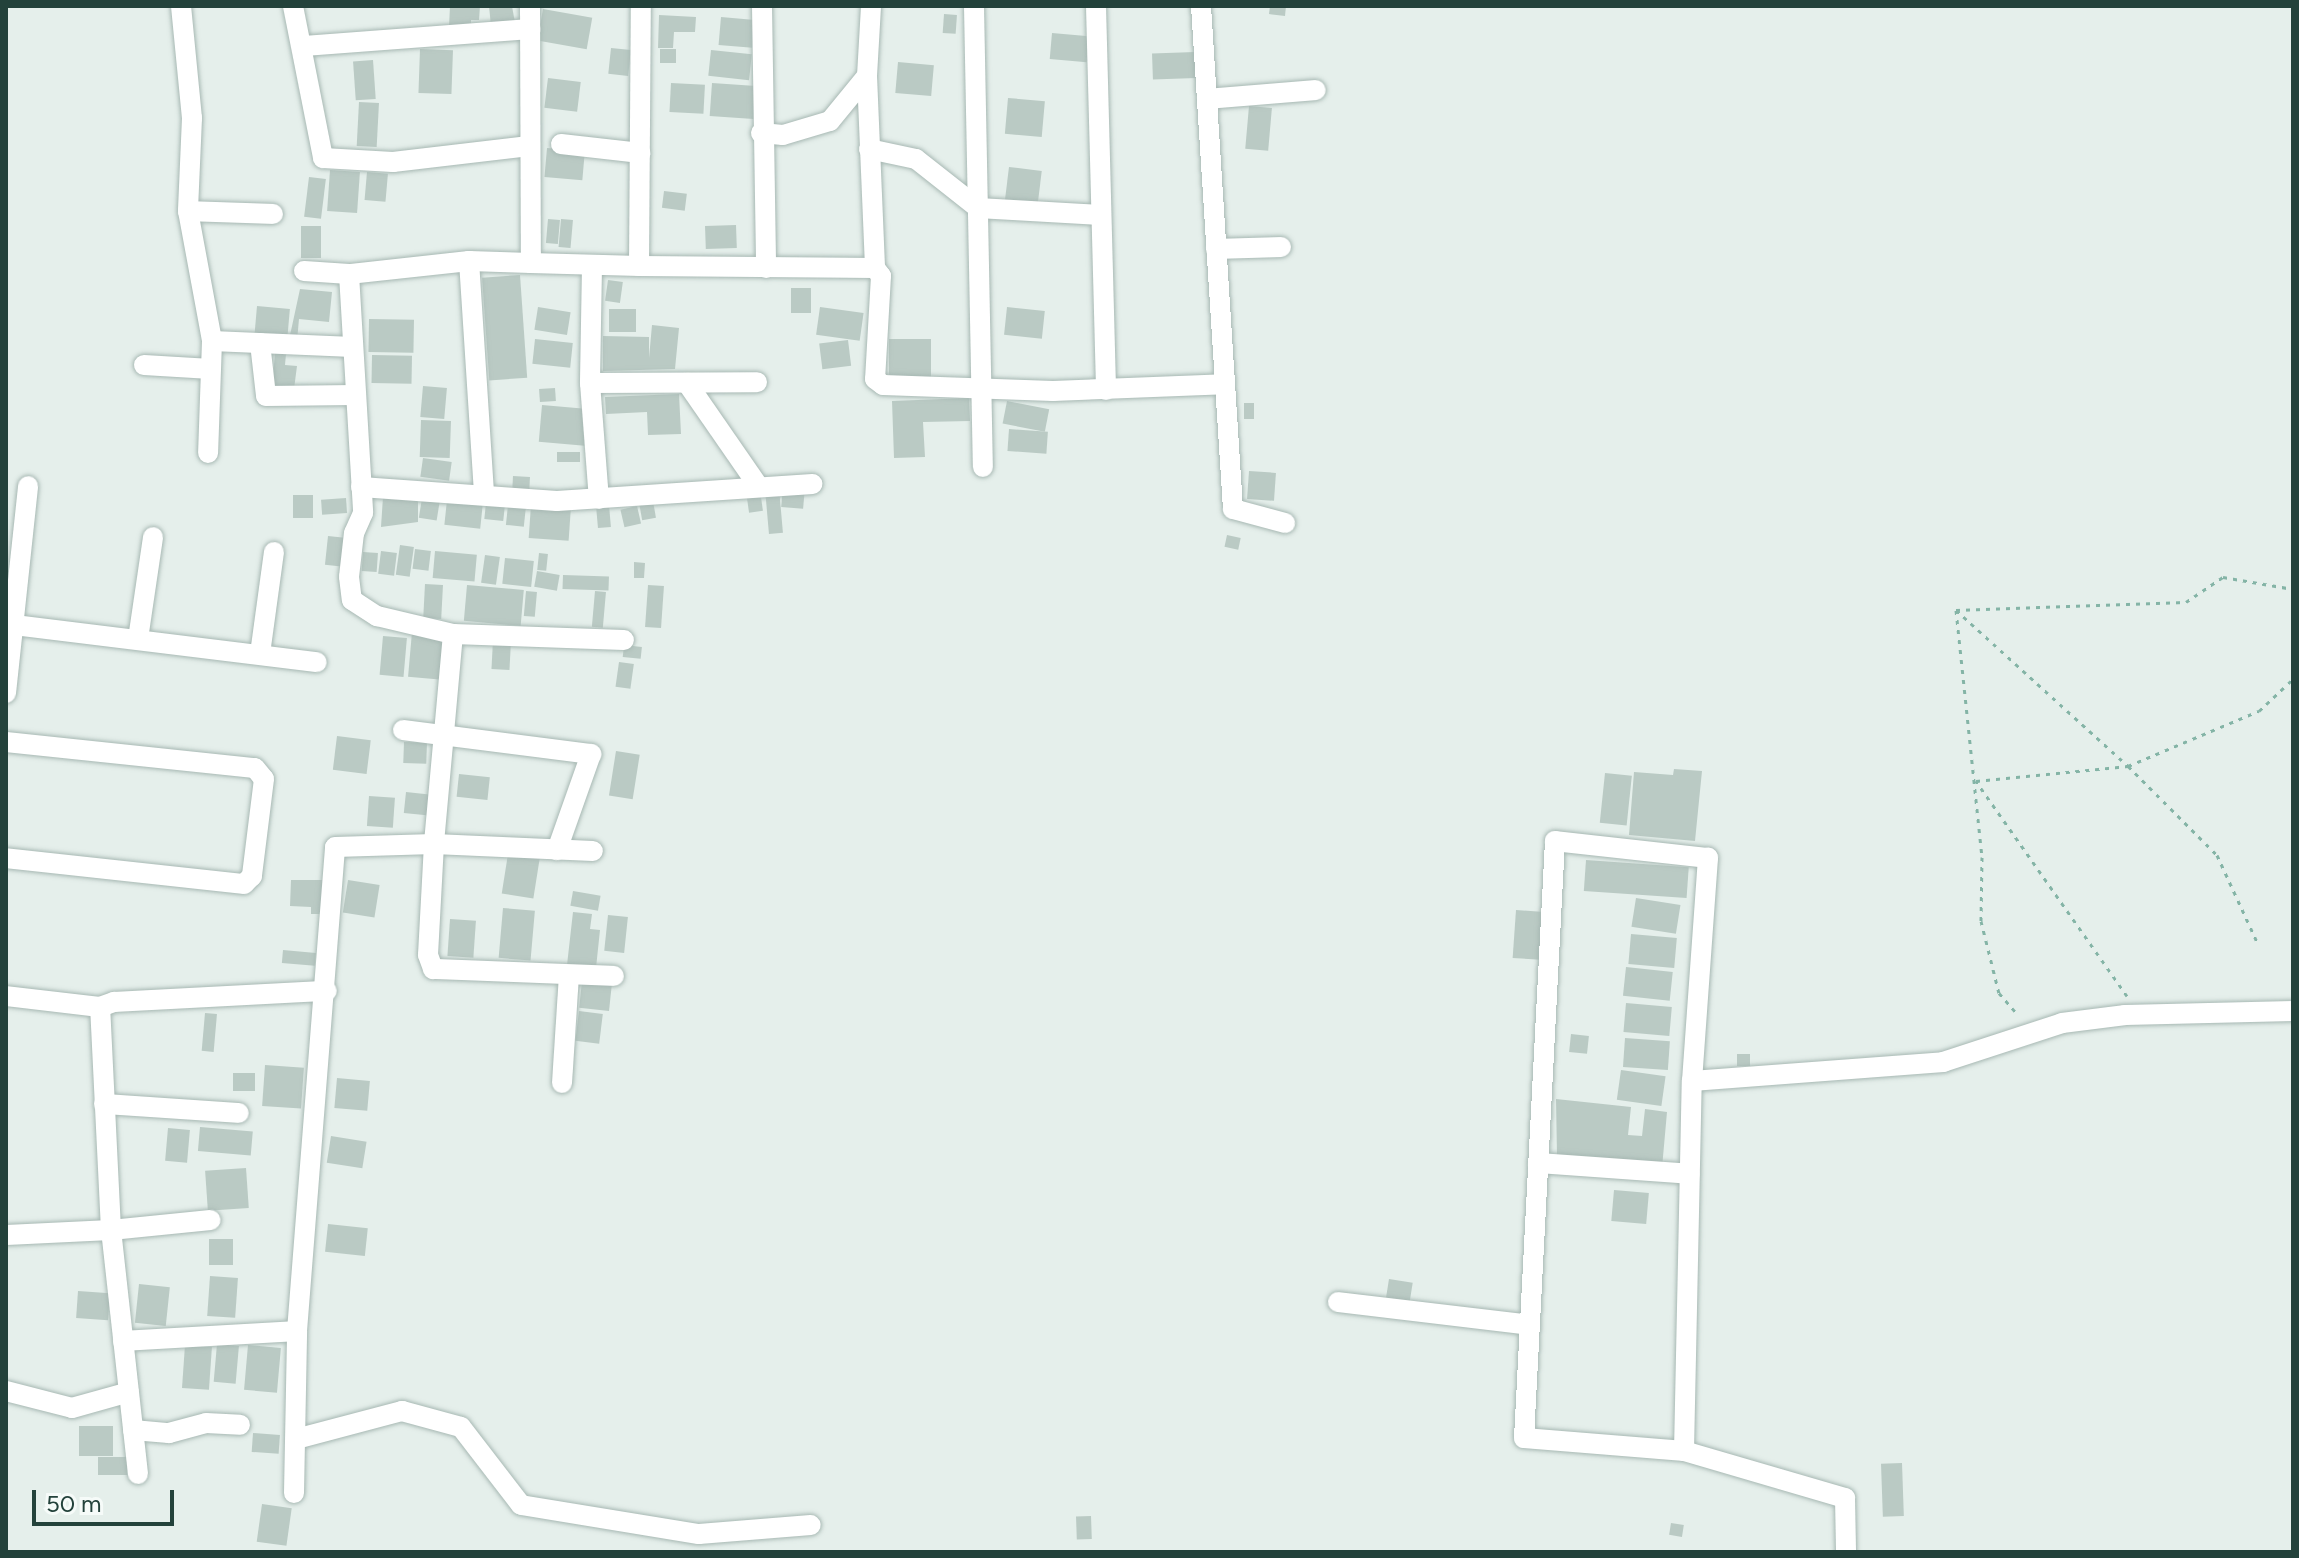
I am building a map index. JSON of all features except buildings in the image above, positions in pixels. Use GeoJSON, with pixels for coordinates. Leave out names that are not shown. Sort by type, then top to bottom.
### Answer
{"type":"FeatureCollection","features":[{"type":"Feature","properties":{"kind":"street"},"geometry":{"type":"LineString","coordinates":[[181,6],[192,118],[188,211],[212,341],[208,453]]}},
{"type":"Feature","properties":{"kind":"street"},"geometry":{"type":"LineString","coordinates":[[293,6],[304,46],[323,158],[393,162],[529,146]]}},
{"type":"Feature","properties":{"kind":"street"},"geometry":{"type":"LineString","coordinates":[[530,6],[531,263]]}},
{"type":"Feature","properties":{"kind":"street"},"geometry":{"type":"LineString","coordinates":[[639,266],[641,6]]}},
{"type":"Feature","properties":{"kind":"street"},"geometry":{"type":"LineString","coordinates":[[762,6],[761,133],[766,268]]}},
{"type":"Feature","properties":{"kind":"street"},"geometry":{"type":"LineString","coordinates":[[871,6],[867,76],[875,268],[881,276],[879,384],[1106,390],[1224,384]]}},
{"type":"Feature","properties":{"kind":"street"},"geometry":{"type":"LineString","coordinates":[[974,6],[983,467]]}},
{"type":"Feature","properties":{"kind":"street"},"geometry":{"type":"LineString","coordinates":[[1096,6],[1106,390]]}},
{"type":"Feature","properties":{"kind":"street"},"geometry":{"type":"LineString","coordinates":[[1201,6],[1233,509],[1285,523]]}},
{"type":"Feature","properties":{"kind":"street"},"geometry":{"type":"LineString","coordinates":[[304,46],[530,29]]}},
{"type":"Feature","properties":{"kind":"street"},"geometry":{"type":"LineString","coordinates":[[761,133],[783,135],[830,121],[867,76]]}},
{"type":"Feature","properties":{"kind":"street"},"geometry":{"type":"LineString","coordinates":[[1207,99],[1316,90]]}},
{"type":"Feature","properties":{"kind":"street"},"geometry":{"type":"LineString","coordinates":[[561,144],[640,153]]}},
{"type":"Feature","properties":{"kind":"street"},"geometry":{"type":"LineString","coordinates":[[869,149],[916,159],[978,208],[1101,215]]}},
{"type":"Feature","properties":{"kind":"street"},"geometry":{"type":"LineString","coordinates":[[188,211],[273,214]]}},
{"type":"Feature","properties":{"kind":"street"},"geometry":{"type":"LineString","coordinates":[[1216,249],[1281,247]]}},
{"type":"Feature","properties":{"kind":"street"},"geometry":{"type":"LineString","coordinates":[[304,271],[349,274],[469,261],[592,266],[875,268]]}},
{"type":"Feature","properties":{"kind":"street"},"geometry":{"type":"LineString","coordinates":[[469,261],[484,494]]}},
{"type":"Feature","properties":{"kind":"street"},"geometry":{"type":"LineString","coordinates":[[592,266],[590,383],[599,499]]}},
{"type":"Feature","properties":{"kind":"street"},"geometry":{"type":"LineString","coordinates":[[349,274],[363,513],[354,533],[349,577],[352,600],[377,616],[453,634],[624,640]]}},
{"type":"Feature","properties":{"kind":"street"},"geometry":{"type":"LineString","coordinates":[[212,341],[353,347]]}},
{"type":"Feature","properties":{"kind":"street"},"geometry":{"type":"LineString","coordinates":[[260,343],[266,396],[356,395]]}},
{"type":"Feature","properties":{"kind":"street"},"geometry":{"type":"LineString","coordinates":[[144,365],[211,369]]}},
{"type":"Feature","properties":{"kind":"street"},"geometry":{"type":"LineString","coordinates":[[590,383],[757,382]]}},
{"type":"Feature","properties":{"kind":"street"},"geometry":{"type":"LineString","coordinates":[[687,383],[757,484]]}},
{"type":"Feature","properties":{"kind":"street"},"geometry":{"type":"LineString","coordinates":[[361,487],[599,499],[757,484],[812,484]]}},
{"type":"Feature","properties":{"kind":"street"},"geometry":{"type":"LineString","coordinates":[[6,693],[10,624],[28,486]]}},
{"type":"Feature","properties":{"kind":"street"},"geometry":{"type":"LineString","coordinates":[[138,639],[153,537]]}},
{"type":"Feature","properties":{"kind":"street"},"geometry":{"type":"LineString","coordinates":[[260,654],[274,552]]}},
{"type":"Feature","properties":{"kind":"street"},"geometry":{"type":"LineString","coordinates":[[10,624],[317,662]]}},
{"type":"Feature","properties":{"kind":"street"},"geometry":{"type":"LineString","coordinates":[[453,634],[434,844],[428,955],[433,969],[614,976]]}},
{"type":"Feature","properties":{"kind":"street"},"geometry":{"type":"LineString","coordinates":[[403,730],[591,754],[557,850]]}},
{"type":"Feature","properties":{"kind":"street"},"geometry":{"type":"LineString","coordinates":[[6,742],[255,768],[264,779],[252,876],[244,884],[6,858]]}},
{"type":"Feature","properties":{"kind":"street"},"geometry":{"type":"LineString","coordinates":[[1684,1451],[1692,1081],[1708,858],[1555,841],[1524,1438],[1684,1451],[1845,1498],[1846,1552]]}},
{"type":"Feature","properties":{"kind":"street"},"geometry":{"type":"LineString","coordinates":[[294,1493],[297,1331],[327,991],[335,847],[434,844],[593,851]]}},
{"type":"Feature","properties":{"kind":"street"},"geometry":{"type":"LineString","coordinates":[[562,1083],[569,975]]}},
{"type":"Feature","properties":{"kind":"street"},"geometry":{"type":"LineString","coordinates":[[6,996],[100,1007],[114,1002],[327,991]]}},
{"type":"Feature","properties":{"kind":"street"},"geometry":{"type":"LineString","coordinates":[[100,1007],[111,1230],[138,1474]]}},
{"type":"Feature","properties":{"kind":"street"},"geometry":{"type":"LineString","coordinates":[[1692,1081],[1943,1062],[2062,1023],[2141,1015],[2293,1011]]}},
{"type":"Feature","properties":{"kind":"street"},"geometry":{"type":"LineString","coordinates":[[104,1104],[239,1113]]}},
{"type":"Feature","properties":{"kind":"street"},"geometry":{"type":"LineString","coordinates":[[1538,1163],[1690,1174]]}},
{"type":"Feature","properties":{"kind":"street"},"geometry":{"type":"LineString","coordinates":[[6,1235],[111,1230],[211,1220]]}},
{"type":"Feature","properties":{"kind":"street"},"geometry":{"type":"LineString","coordinates":[[1338,1302],[1530,1325]]}},
{"type":"Feature","properties":{"kind":"street"},"geometry":{"type":"LineString","coordinates":[[123,1341],[297,1331]]}},
{"type":"Feature","properties":{"kind":"street"},"geometry":{"type":"LineString","coordinates":[[6,1391],[72,1408],[129,1392]]}},
{"type":"Feature","properties":{"kind":"street"},"geometry":{"type":"LineString","coordinates":[[296,1439],[402,1411],[461,1427],[521,1505],[699,1534],[811,1525]]}},
{"type":"Feature","properties":{"kind":"street"},"geometry":{"type":"LineString","coordinates":[[133,1430],[169,1433],[206,1423],[240,1425]]}},
{"type":"Feature","properties":{"kind":"path"},"geometry":{"type":"LineString","coordinates":[[1956,610],[2186,602],[2223,577],[2293,589]]}},
{"type":"Feature","properties":{"kind":"path"},"geometry":{"type":"LineString","coordinates":[[1956,610],[2128,766],[2217,855],[2257,942]]}},
{"type":"Feature","properties":{"kind":"path"},"geometry":{"type":"LineString","coordinates":[[1956,610],[1976,781],[1981,921],[1999,993],[2034,1033]]}},
{"type":"Feature","properties":{"kind":"path"},"geometry":{"type":"LineString","coordinates":[[1976,781],[2128,766],[2259,711],[2293,679]]}},
{"type":"Feature","properties":{"kind":"path"},"geometry":{"type":"LineString","coordinates":[[1976,781],[2141,1015]]}}]}
